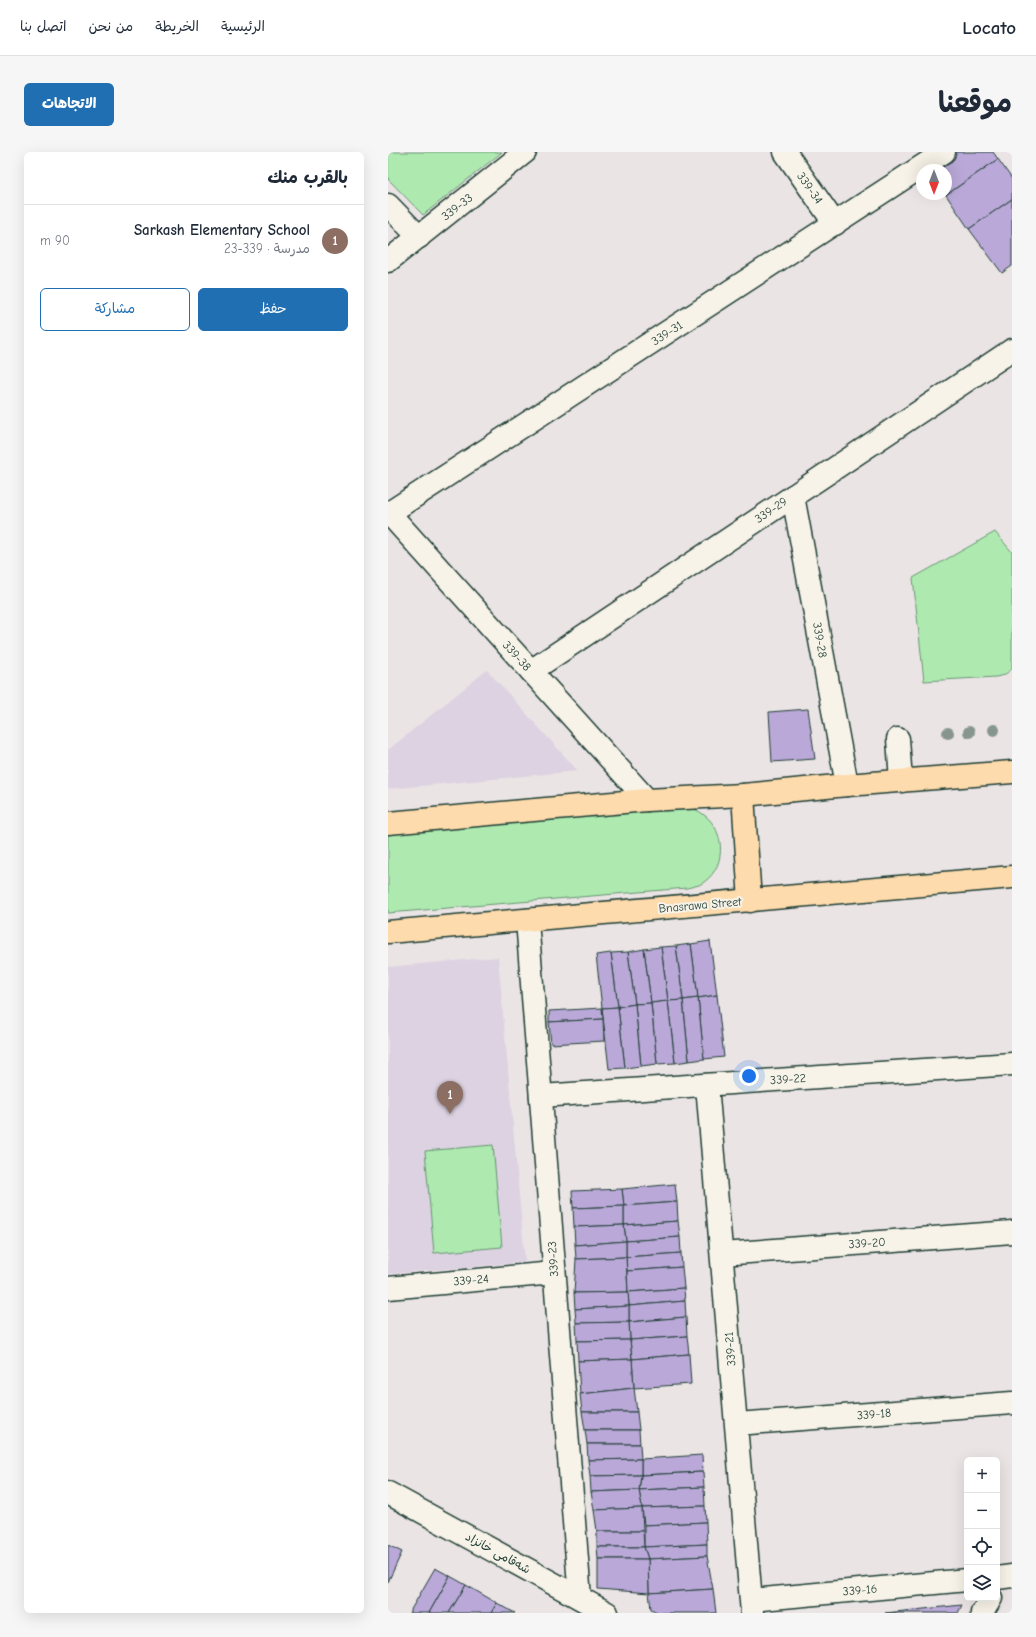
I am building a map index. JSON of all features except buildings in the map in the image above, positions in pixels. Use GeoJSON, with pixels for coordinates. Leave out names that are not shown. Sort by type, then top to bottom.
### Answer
{"type":"FeatureCollection","features":[{"type":"Feature","properties":{"kind":"main road"},"geometry":{"type":"LineString","coordinates":[[388,823],[647,800],[742,795],[1012,772]]}},
{"type":"Feature","properties":{"kind":"main road"},"geometry":{"type":"LineString","coordinates":[[742,795],[750,901]]}},
{"type":"Feature","properties":{"kind":"main road","name":"Bnasrawa Street"},"geometry":{"type":"LineString","coordinates":[[388,932],[1012,877]]}},
{"type":"Feature","properties":{"kind":"street","name":"339-33"},"geometry":{"type":"LineString","coordinates":[[388,261],[525,152]]}},
{"type":"Feature","properties":{"kind":"street","name":"339-34"},"geometry":{"type":"LineString","coordinates":[[785,152],[835,224]]}},
{"type":"Feature","properties":{"kind":"street","name":"339-31"},"geometry":{"type":"LineString","coordinates":[[389,512],[944,152]]}},
{"type":"Feature","properties":{"kind":"street"},"geometry":{"type":"LineString","coordinates":[[388,205],[419,236]]}},
{"type":"Feature","properties":{"kind":"street","name":"339-29"},"geometry":{"type":"LineString","coordinates":[[531,671],[1012,350]]}},
{"type":"Feature","properties":{"kind":"street","name":"339-28"},"geometry":{"type":"LineString","coordinates":[[793,496],[847,785]]}},
{"type":"Feature","properties":{"kind":"street","name":"339-38"},"geometry":{"type":"LineString","coordinates":[[389,512],[647,800]]}},
{"type":"Feature","properties":{"kind":"street"},"geometry":{"type":"LineString","coordinates":[[898,739],[901,781]]}},
{"type":"Feature","properties":{"kind":"street","name":"339-23"},"geometry":{"type":"LineString","coordinates":[[527,920],[580,1598]]}},
{"type":"Feature","properties":{"kind":"street","name":"339-22"},"geometry":{"type":"LineString","coordinates":[[541,1096],[1012,1064]]}},
{"type":"Feature","properties":{"kind":"street","name":"339-21"},"geometry":{"type":"LineString","coordinates":[[708,1085],[752,1606]]}},
{"type":"Feature","properties":{"kind":"street","name":"339-20"},"geometry":{"type":"LineString","coordinates":[[722,1254],[1012,1232]]}},
{"type":"Feature","properties":{"kind":"street","name":"339-24"},"geometry":{"type":"LineString","coordinates":[[388,1288],[554,1273]]}},
{"type":"Feature","properties":{"kind":"street","name":"339-18"},"geometry":{"type":"LineString","coordinates":[[737,1424],[1012,1403]]}},
{"type":"Feature","properties":{"kind":"street","name":"شەقامی خانزاد"},"geometry":{"type":"LineString","coordinates":[[388,1493],[607,1613]]}},
{"type":"Feature","properties":{"kind":"street","name":"339-16"},"geometry":{"type":"LineString","coordinates":[[752,1606],[964,1580]]}},
{"type":"Feature","properties":{"kind":"street"},"geometry":{"type":"LineString","coordinates":[[982,1613],[989,1601]]}},
{"type":"Feature","properties":{"kind":"shaded area"},"geometry":{"type":"Polygon","coordinates":[[[487,670],[578,771],[388,789],[388,750],[487,670]]]}},
{"type":"Feature","properties":{"kind":"shaded area"},"geometry":{"type":"Polygon","coordinates":[[[498,957],[525,1262],[388,1274],[388,967],[498,957]]]}},
{"type":"Feature","properties":{"kind":"green space"},"geometry":{"type":"Polygon","coordinates":[[[388,152],[502,152],[423,215],[388,179],[388,152]]]}},
{"type":"Feature","properties":{"kind":"green space"},"geometry":{"type":"Polygon","coordinates":[[[995,532],[1012,552],[1012,669],[1004,675],[996,677],[924,681],[913,578],[995,532]]]}},
{"type":"Feature","properties":{"kind":"green space"},"geometry":{"type":"Polygon","coordinates":[[[677,806],[694,809],[703,814],[711,821],[720,840],[719,861],[715,870],[708,879],[699,885],[687,888],[388,913],[388,832],[677,806]]]}},
{"type":"Feature","properties":{"kind":"green space"},"geometry":{"type":"Polygon","coordinates":[[[493,1145],[502,1247],[434,1253],[425,1151],[493,1145]]]}},
{"type":"Feature","properties":{"kind":"place","name":"Sarkash Elementary School"},"geometry":{"type":"Point","coordinates":[450,1114]}}]}
